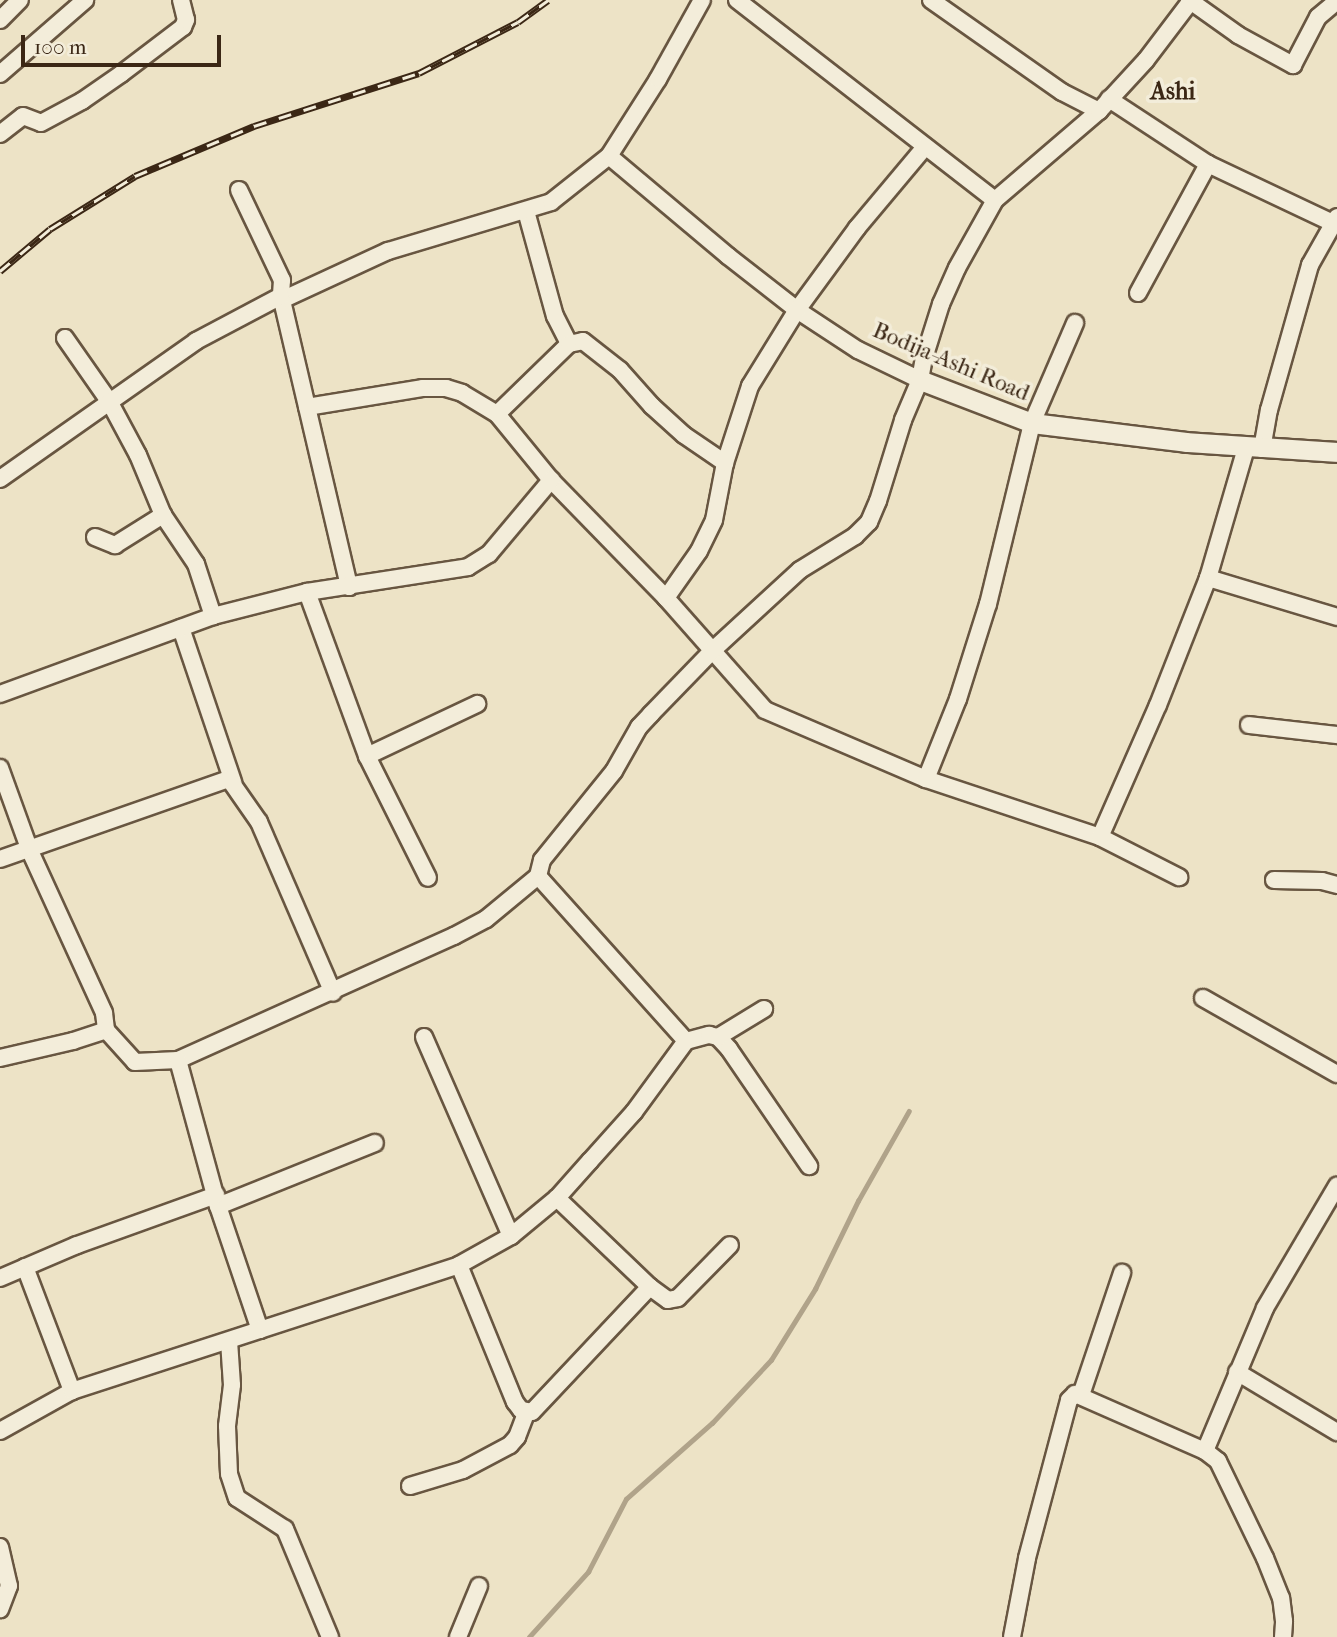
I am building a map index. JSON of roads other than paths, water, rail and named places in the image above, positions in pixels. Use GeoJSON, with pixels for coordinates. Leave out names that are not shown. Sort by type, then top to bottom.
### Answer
{"type":"FeatureCollection","features":[{"type":"Feature","properties":{"kind":"street"},"geometry":{"type":"LineString","coordinates":[[0,20],[20,0]]}},
{"type":"Feature","properties":{"kind":"street"},"geometry":{"type":"LineString","coordinates":[[0,74],[85,0]]}},
{"type":"Feature","properties":{"kind":"street"},"geometry":{"type":"LineString","coordinates":[[0,134],[23,116],[41,123],[82,101],[121,74],[183,27],[186,20],[181,0]]}},
{"type":"Feature","properties":{"kind":"street"},"geometry":{"type":"LineString","coordinates":[[0,479],[196,341],[283,297],[399,247],[551,202],[609,156],[658,79],[702,0]]}},
{"type":"Feature","properties":{"kind":"street"},"geometry":{"type":"LineString","coordinates":[[737,0],[995,200]]}},
{"type":"Feature","properties":{"kind":"street"},"geometry":{"type":"LineString","coordinates":[[931,0],[1062,92],[1104,105],[1208,164],[1335,220],[1310,265],[1269,410],[1209,578],[1158,705],[1100,837]]}},
{"type":"Feature","properties":{"kind":"street"},"geometry":{"type":"LineString","coordinates":[[0,768],[30,851],[104,1013],[106,1030],[135,1062],[178,1060],[333,993],[471,927],[538,876],[542,860],[614,771],[639,727],[713,650],[800,570],[855,536],[869,522],[903,420],[920,380],[923,358],[942,304],[957,268],[995,200],[1104,105],[1146,60],[1190,1],[1238,34],[1293,65],[1318,17],[1337,1]]}},
{"type":"Feature","properties":{"kind":"street"},"geometry":{"type":"LineString","coordinates":[[666,598],[699,551],[715,520],[725,463],[750,386],[797,310],[857,228],[925,147]]}},
{"type":"Feature","properties":{"kind":"street","name":"Bodija-Ashi Road"},"geometry":{"type":"LineString","coordinates":[[609,156],[728,257],[797,310],[858,350],[920,380],[1031,423],[1098,434],[1254,449],[1337,452]]}},
{"type":"Feature","properties":{"kind":"street"},"geometry":{"type":"LineString","coordinates":[[1138,293],[1208,164]]}},
{"type":"Feature","properties":{"kind":"street"},"geometry":{"type":"LineString","coordinates":[[239,190],[279,270],[307,407],[349,587]]}},
{"type":"Feature","properties":{"kind":"street"},"geometry":{"type":"LineString","coordinates":[[526,211],[555,316],[569,344]]}},
{"type":"Feature","properties":{"kind":"street"},"geometry":{"type":"LineString","coordinates":[[926,779],[958,699],[988,604],[1031,423],[1075,323]]}},
{"type":"Feature","properties":{"kind":"street"},"geometry":{"type":"LineString","coordinates":[[65,338],[109,401],[138,455],[163,515],[196,564],[213,616]]}},
{"type":"Feature","properties":{"kind":"street"},"geometry":{"type":"LineString","coordinates":[[496,414],[569,344],[583,341],[620,370],[652,406],[684,435],[725,463]]}},
{"type":"Feature","properties":{"kind":"street"},"geometry":{"type":"LineString","coordinates":[[307,407],[411,390],[446,388],[462,393],[496,414],[551,480],[666,598],[765,710],[926,779],[1100,837],[1180,877]]}},
{"type":"Feature","properties":{"kind":"street"},"geometry":{"type":"LineString","coordinates":[[0,694],[213,616],[307,592],[468,567],[489,554],[551,480]]}},
{"type":"Feature","properties":{"kind":"street"},"geometry":{"type":"LineString","coordinates":[[95,537],[116,545],[163,515]]}},
{"type":"Feature","properties":{"kind":"street"},"geometry":{"type":"LineString","coordinates":[[1209,578],[1337,617]]}},
{"type":"Feature","properties":{"kind":"street"},"geometry":{"type":"LineString","coordinates":[[307,592],[324,645],[368,756],[428,878]]}},
{"type":"Feature","properties":{"kind":"street"},"geometry":{"type":"LineString","coordinates":[[181,628],[233,782],[259,822],[333,993]]}},
{"type":"Feature","properties":{"kind":"street"},"geometry":{"type":"LineString","coordinates":[[368,756],[477,704]]}},
{"type":"Feature","properties":{"kind":"street"},"geometry":{"type":"LineString","coordinates":[[1249,724],[1337,735]]}},
{"type":"Feature","properties":{"kind":"street"},"geometry":{"type":"LineString","coordinates":[[0,859],[30,851],[224,780],[233,782]]}},
{"type":"Feature","properties":{"kind":"street"},"geometry":{"type":"LineString","coordinates":[[538,876],[686,1041]]}},
{"type":"Feature","properties":{"kind":"street"},"geometry":{"type":"LineString","coordinates":[[1274,880],[1322,881],[1337,885]]}},
{"type":"Feature","properties":{"kind":"street"},"geometry":{"type":"LineString","coordinates":[[1203,998],[1337,1074]]}},
{"type":"Feature","properties":{"kind":"street"},"geometry":{"type":"LineString","coordinates":[[718,1037],[764,1009]]}},
{"type":"Feature","properties":{"kind":"street"},"geometry":{"type":"LineString","coordinates":[[0,1058],[73,1041],[106,1030]]}},
{"type":"Feature","properties":{"kind":"street"},"geometry":{"type":"LineString","coordinates":[[0,1431],[72,1391],[459,1265],[511,1236],[557,1198],[634,1112],[686,1041],[709,1035],[718,1037],[809,1166]]}},
{"type":"Feature","properties":{"kind":"street"},"geometry":{"type":"LineString","coordinates":[[424,1037],[511,1236]]}},
{"type":"Feature","properties":{"kind":"street"},"geometry":{"type":"LineString","coordinates":[[178,1060],[217,1201],[260,1330]]}},
{"type":"Feature","properties":{"kind":"street"},"geometry":{"type":"LineString","coordinates":[[0,1278],[375,1143]]}},
{"type":"Feature","properties":{"kind":"street"},"geometry":{"type":"LineString","coordinates":[[1205,1451],[1265,1308],[1337,1186]]}},
{"type":"Feature","properties":{"kind":"street"},"geometry":{"type":"LineString","coordinates":[[557,1198],[650,1287],[668,1300],[678,1298],[730,1245]]}},
{"type":"Feature","properties":{"kind":"street"},"geometry":{"type":"LineString","coordinates":[[459,1265],[515,1402],[526,1413]]}},
{"type":"Feature","properties":{"kind":"street"},"geometry":{"type":"LineString","coordinates":[[25,1267],[72,1391]]}},
{"type":"Feature","properties":{"kind":"street"},"geometry":{"type":"LineString","coordinates":[[1082,1395],[1122,1273]]}},
{"type":"Feature","properties":{"kind":"street"},"geometry":{"type":"LineString","coordinates":[[410,1486],[463,1470],[510,1445],[517,1437],[526,1413],[538,1408],[650,1287]]}},
{"type":"Feature","properties":{"kind":"street"},"geometry":{"type":"LineString","coordinates":[[229,1341],[232,1385],[227,1426],[229,1474],[237,1498],[285,1529],[330,1637]]}},
{"type":"Feature","properties":{"kind":"street"},"geometry":{"type":"LineString","coordinates":[[1237,1372],[1337,1432]]}},
{"type":"Feature","properties":{"kind":"street"},"geometry":{"type":"LineString","coordinates":[[1012,1637],[1027,1558],[1069,1400],[1075,1394],[1205,1451],[1218,1461],[1265,1558],[1281,1598],[1283,1637]]}},
{"type":"Feature","properties":{"kind":"street"},"geometry":{"type":"LineString","coordinates":[[0,1547],[9,1586],[0,1609]]}},
{"type":"Feature","properties":{"kind":"street"},"geometry":{"type":"LineString","coordinates":[[458,1637],[479,1586]]}},
{"type":"Feature","properties":{"kind":"waterway"},"geometry":{"type":"LineString","coordinates":[[529,1637],[588,1572],[626,1499],[712,1423],[771,1360],[815,1289],[858,1201],[909,1111]]}},
{"type":"Feature","properties":{"kind":"railway"},"geometry":{"type":"LineString","coordinates":[[0,271],[50,229],[135,176],[254,126],[419,73],[518,22],[548,0]]}},
{"type":"Feature","properties":{"kind":"district","name":"Ashi"},"geometry":{"type":"Point","coordinates":[1173,92]}}]}
